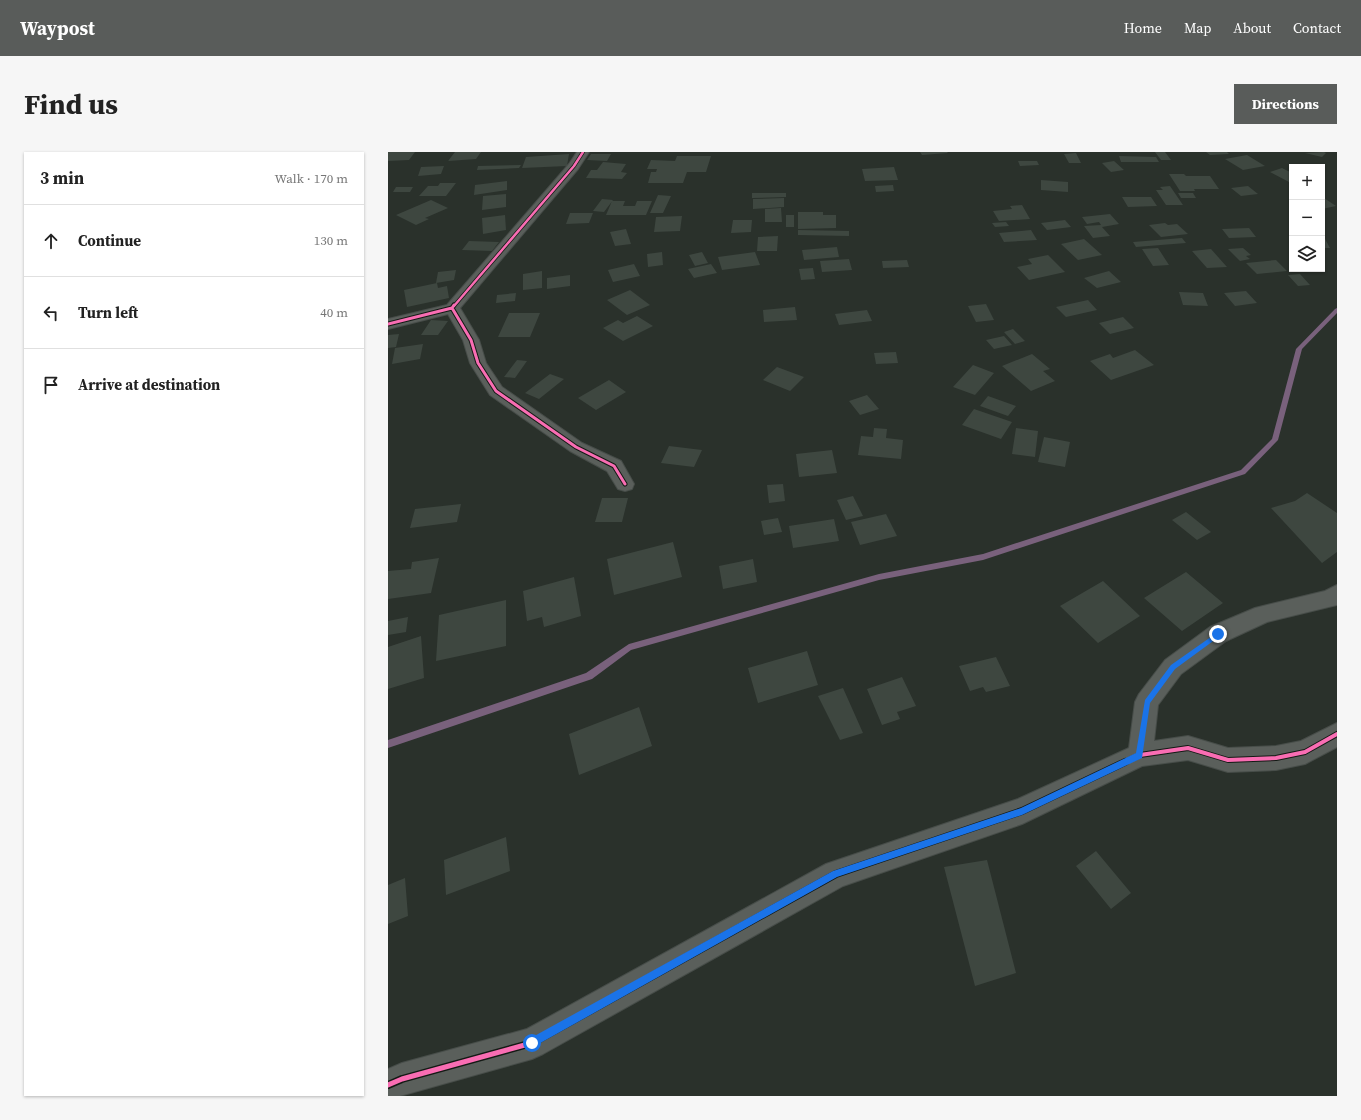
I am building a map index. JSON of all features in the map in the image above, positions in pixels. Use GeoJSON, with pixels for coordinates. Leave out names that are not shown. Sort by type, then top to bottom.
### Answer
{"type":"FeatureCollection","features":[{"type":"Feature","properties":{"kind":"street"},"geometry":{"type":"LineString","coordinates":[[388,324],[452,308],[574,166],[583,152]]}},
{"type":"Feature","properties":{"kind":"street"},"geometry":{"type":"LineString","coordinates":[[452,308],[471,340],[478,363],[496,391],[576,447],[614,466],[625,484]]}},
{"type":"Feature","properties":{"kind":"street"},"geometry":{"type":"LineString","coordinates":[[1140,756],[1147,702],[1173,667],[1218,634],[1263,614],[1331,598],[1337,594]]}},
{"type":"Feature","properties":{"kind":"street"},"geometry":{"type":"LineString","coordinates":[[388,1085],[402,1079],[532,1043],[836,874],[1022,811],[1140,756],[1188,748],[1228,760],[1276,758],[1305,752],[1337,734]]}},
{"type":"Feature","properties":{"kind":"building"},"geometry":{"type":"Polygon","coordinates":[[[388,152],[415,152],[409,160],[388,161],[388,152]]]}},
{"type":"Feature","properties":{"kind":"building"},"geometry":{"type":"Polygon","coordinates":[[[455,152],[481,152],[476,159],[448,161],[455,152]]]}},
{"type":"Feature","properties":{"kind":"building"},"geometry":{"type":"Polygon","coordinates":[[[920,152],[947,152],[948,153],[922,155],[920,152]]]}},
{"type":"Feature","properties":{"kind":"building"},"geometry":{"type":"Polygon","coordinates":[[[1155,152],[1165,152],[1171,160],[1161,160],[1155,152]]]}},
{"type":"Feature","properties":{"kind":"building"},"geometry":{"type":"Polygon","coordinates":[[[1206,152],[1227,152],[1229,154],[1210,155],[1206,152]]]}},
{"type":"Feature","properties":{"kind":"building"},"geometry":{"type":"Polygon","coordinates":[[[1076,153],[1081,163],[1069,163],[1064,154],[1076,153]]]}},
{"type":"Feature","properties":{"kind":"building"},"geometry":{"type":"Polygon","coordinates":[[[1305,153],[1326,153],[1322,157],[1305,153]]]}},
{"type":"Feature","properties":{"kind":"building"},"geometry":{"type":"Polygon","coordinates":[[[569,154],[567,166],[522,168],[526,157],[569,154]]]}},
{"type":"Feature","properties":{"kind":"building"},"geometry":{"type":"Polygon","coordinates":[[[591,154],[611,154],[607,161],[587,160],[591,154]]]}},
{"type":"Feature","properties":{"kind":"building"},"geometry":{"type":"Polygon","coordinates":[[[1247,155],[1265,166],[1243,170],[1225,159],[1247,155]]]}},
{"type":"Feature","properties":{"kind":"building"},"geometry":{"type":"Polygon","coordinates":[[[677,156],[711,156],[706,172],[687,172],[683,183],[648,183],[651,172],[656,172],[657,169],[647,169],[651,160],[675,161],[677,156]]]}},
{"type":"Feature","properties":{"kind":"building"},"geometry":{"type":"Polygon","coordinates":[[[1119,156],[1156,157],[1159,162],[1121,162],[1119,156]]]}},
{"type":"Feature","properties":{"kind":"building"},"geometry":{"type":"Polygon","coordinates":[[[1018,161],[1037,161],[1039,165],[1020,166],[1018,161]]]}},
{"type":"Feature","properties":{"kind":"building"},"geometry":{"type":"Polygon","coordinates":[[[1114,161],[1124,170],[1111,172],[1102,163],[1114,161]]]}},
{"type":"Feature","properties":{"kind":"building"},"geometry":{"type":"Polygon","coordinates":[[[603,162],[626,164],[621,172],[627,173],[622,179],[586,178],[591,170],[597,170],[603,162]]]}},
{"type":"Feature","properties":{"kind":"building"},"geometry":{"type":"Polygon","coordinates":[[[521,165],[519,168],[477,170],[478,166],[521,165]]]}},
{"type":"Feature","properties":{"kind":"building"},"geometry":{"type":"Polygon","coordinates":[[[444,166],[441,174],[418,176],[421,167],[444,166]]]}},
{"type":"Feature","properties":{"kind":"building"},"geometry":{"type":"Polygon","coordinates":[[[894,167],[898,180],[865,181],[862,169],[894,167]]]}},
{"type":"Feature","properties":{"kind":"building"},"geometry":{"type":"Polygon","coordinates":[[[1282,168],[1289,172],[1289,182],[1270,172],[1282,168]]]}},
{"type":"Feature","properties":{"kind":"building"},"geometry":{"type":"Polygon","coordinates":[[[1169,174],[1210,176],[1219,189],[1194,189],[1195,191],[1180,191],[1169,174]]]}},
{"type":"Feature","properties":{"kind":"building"},"geometry":{"type":"Polygon","coordinates":[[[1041,180],[1068,182],[1068,192],[1041,190],[1041,180]]]}},
{"type":"Feature","properties":{"kind":"building"},"geometry":{"type":"Polygon","coordinates":[[[507,181],[507,190],[474,195],[475,185],[507,181]]]}},
{"type":"Feature","properties":{"kind":"building"},"geometry":{"type":"Polygon","coordinates":[[[440,183],[456,183],[446,196],[419,196],[428,186],[438,186],[440,183]]]}},
{"type":"Feature","properties":{"kind":"building"},"geometry":{"type":"Polygon","coordinates":[[[893,185],[894,191],[876,192],[875,186],[893,185]]]}},
{"type":"Feature","properties":{"kind":"building"},"geometry":{"type":"Polygon","coordinates":[[[1170,186],[1183,205],[1166,205],[1156,190],[1163,190],[1160,187],[1170,186]]]}},
{"type":"Feature","properties":{"kind":"building"},"geometry":{"type":"Polygon","coordinates":[[[1248,186],[1258,194],[1241,196],[1231,188],[1248,186]]]}},
{"type":"Feature","properties":{"kind":"building"},"geometry":{"type":"Polygon","coordinates":[[[396,187],[413,187],[410,192],[393,192],[396,187]]]}},
{"type":"Feature","properties":{"kind":"building"},"geometry":{"type":"Polygon","coordinates":[[[752,193],[786,193],[786,197],[752,198],[752,193]]]}},
{"type":"Feature","properties":{"kind":"building"},"geometry":{"type":"Polygon","coordinates":[[[1178,193],[1193,193],[1196,198],[1181,198],[1178,193]]]}},
{"type":"Feature","properties":{"kind":"building"},"geometry":{"type":"Polygon","coordinates":[[[506,194],[506,207],[482,210],[483,196],[506,194]]]}},
{"type":"Feature","properties":{"kind":"building"},"geometry":{"type":"Polygon","coordinates":[[[658,195],[671,196],[663,213],[650,213],[658,195]]]}},
{"type":"Feature","properties":{"kind":"building"},"geometry":{"type":"Polygon","coordinates":[[[1122,197],[1151,197],[1157,206],[1128,207],[1122,197]]]}},
{"type":"Feature","properties":{"kind":"building"},"geometry":{"type":"Polygon","coordinates":[[[784,198],[784,207],[753,209],[753,199],[784,198]]]}},
{"type":"Feature","properties":{"kind":"building"},"geometry":{"type":"Polygon","coordinates":[[[602,199],[613,200],[604,212],[593,211],[602,199]]]}},
{"type":"Feature","properties":{"kind":"building"},"geometry":{"type":"Polygon","coordinates":[[[1325,199],[1336,206],[1325,208],[1325,199]]]}},
{"type":"Feature","properties":{"kind":"building"},"geometry":{"type":"Polygon","coordinates":[[[431,200],[448,208],[425,218],[429,219],[416,225],[396,215],[431,200]]]}},
{"type":"Feature","properties":{"kind":"building"},"geometry":{"type":"Polygon","coordinates":[[[612,201],[625,201],[623,206],[635,206],[637,201],[652,201],[646,215],[606,215],[612,201]]]}},
{"type":"Feature","properties":{"kind":"building"},"geometry":{"type":"Polygon","coordinates":[[[1022,205],[1030,219],[999,221],[993,211],[1012,209],[1010,206],[1022,205]]]}},
{"type":"Feature","properties":{"kind":"building"},"geometry":{"type":"Polygon","coordinates":[[[781,208],[782,222],[765,222],[765,209],[781,208]]]}},
{"type":"Feature","properties":{"kind":"building"},"geometry":{"type":"Polygon","coordinates":[[[798,212],[823,212],[823,215],[836,215],[836,228],[798,229],[798,212]]]}},
{"type":"Feature","properties":{"kind":"building"},"geometry":{"type":"Polygon","coordinates":[[[570,213],[593,213],[589,223],[566,224],[570,213]]]}},
{"type":"Feature","properties":{"kind":"building"},"geometry":{"type":"Polygon","coordinates":[[[1110,214],[1119,224],[1102,227],[1110,236],[1093,238],[1084,226],[1101,225],[1099,222],[1087,224],[1082,217],[1110,214]]]}},
{"type":"Feature","properties":{"kind":"building"},"geometry":{"type":"Polygon","coordinates":[[[505,215],[506,230],[483,234],[482,218],[505,215]]]}},
{"type":"Feature","properties":{"kind":"building"},"geometry":{"type":"Polygon","coordinates":[[[786,215],[794,215],[794,227],[786,227],[786,215]]]}},
{"type":"Feature","properties":{"kind":"building"},"geometry":{"type":"Polygon","coordinates":[[[682,216],[680,231],[654,232],[656,217],[682,216]]]}},
{"type":"Feature","properties":{"kind":"building"},"geometry":{"type":"Polygon","coordinates":[[[733,220],[752,220],[751,232],[731,233],[733,220]]]}},
{"type":"Feature","properties":{"kind":"building"},"geometry":{"type":"Polygon","coordinates":[[[1065,220],[1071,227],[1047,230],[1041,223],[1065,220]]]}},
{"type":"Feature","properties":{"kind":"building"},"geometry":{"type":"Polygon","coordinates":[[[1006,222],[1009,226],[995,227],[992,223],[1006,222]]]}},
{"type":"Feature","properties":{"kind":"building"},"geometry":{"type":"Polygon","coordinates":[[[1165,223],[1168,225],[1177,224],[1188,234],[1161,237],[1149,225],[1165,223]]]}},
{"type":"Feature","properties":{"kind":"building"},"geometry":{"type":"Polygon","coordinates":[[[1249,228],[1256,237],[1229,238],[1222,229],[1249,228]]]}},
{"type":"Feature","properties":{"kind":"building"},"geometry":{"type":"Polygon","coordinates":[[[626,229],[631,244],[615,246],[610,232],[626,229]]]}},
{"type":"Feature","properties":{"kind":"building"},"geometry":{"type":"Polygon","coordinates":[[[798,230],[849,231],[849,236],[798,235],[798,230]]]}},
{"type":"Feature","properties":{"kind":"building"},"geometry":{"type":"Polygon","coordinates":[[[1031,230],[1037,240],[1004,242],[999,233],[1031,230]]]}},
{"type":"Feature","properties":{"kind":"building"},"geometry":{"type":"Polygon","coordinates":[[[778,236],[777,251],[757,251],[758,237],[778,236]]]}},
{"type":"Feature","properties":{"kind":"building"},"geometry":{"type":"Polygon","coordinates":[[[1182,238],[1186,243],[1136,247],[1133,242],[1182,238]]]}},
{"type":"Feature","properties":{"kind":"building"},"geometry":{"type":"Polygon","coordinates":[[[1084,239],[1102,255],[1078,260],[1061,244],[1084,239]]]}},
{"type":"Feature","properties":{"kind":"building"},"geometry":{"type":"Polygon","coordinates":[[[1325,239],[1330,248],[1325,248],[1325,239]]]}},
{"type":"Feature","properties":{"kind":"building"},"geometry":{"type":"Polygon","coordinates":[[[469,241],[499,242],[492,251],[462,250],[469,241]]]}},
{"type":"Feature","properties":{"kind":"building"},"geometry":{"type":"Polygon","coordinates":[[[837,247],[839,257],[804,260],[802,250],[837,247]]]}},
{"type":"Feature","properties":{"kind":"building"},"geometry":{"type":"Polygon","coordinates":[[[1158,248],[1169,265],[1153,266],[1142,249],[1158,248]]]}},
{"type":"Feature","properties":{"kind":"building"},"geometry":{"type":"Polygon","coordinates":[[[1243,248],[1251,255],[1246,256],[1250,259],[1240,261],[1228,249],[1243,248]]]}},
{"type":"Feature","properties":{"kind":"building"},"geometry":{"type":"Polygon","coordinates":[[[1211,249],[1227,267],[1207,268],[1192,251],[1211,249]]]}},
{"type":"Feature","properties":{"kind":"building"},"geometry":{"type":"Polygon","coordinates":[[[662,252],[663,265],[648,267],[647,254],[662,252]]]}},
{"type":"Feature","properties":{"kind":"building"},"geometry":{"type":"Polygon","coordinates":[[[702,252],[708,263],[695,266],[689,255],[702,252]]]}},
{"type":"Feature","properties":{"kind":"building"},"geometry":{"type":"Polygon","coordinates":[[[755,252],[760,265],[722,270],[718,257],[755,252]]]}},
{"type":"Feature","properties":{"kind":"building"},"geometry":{"type":"Polygon","coordinates":[[[1048,255],[1065,272],[1029,280],[1017,267],[1032,264],[1028,259],[1048,255]]]}},
{"type":"Feature","properties":{"kind":"building"},"geometry":{"type":"Polygon","coordinates":[[[849,259],[852,270],[822,272],[820,261],[849,259]]]}},
{"type":"Feature","properties":{"kind":"building"},"geometry":{"type":"Polygon","coordinates":[[[907,260],[909,267],[883,268],[882,261],[907,260]]]}},
{"type":"Feature","properties":{"kind":"building"},"geometry":{"type":"Polygon","coordinates":[[[1276,260],[1287,271],[1257,274],[1246,263],[1276,260]]]}},
{"type":"Feature","properties":{"kind":"building"},"geometry":{"type":"Polygon","coordinates":[[[634,264],[640,276],[613,282],[608,270],[634,264]]]}},
{"type":"Feature","properties":{"kind":"building"},"geometry":{"type":"Polygon","coordinates":[[[711,264],[717,273],[694,278],[688,269],[711,264]]]}},
{"type":"Feature","properties":{"kind":"building"},"geometry":{"type":"Polygon","coordinates":[[[813,268],[815,279],[801,280],[799,269],[813,268]]]}},
{"type":"Feature","properties":{"kind":"building"},"geometry":{"type":"Polygon","coordinates":[[[456,270],[454,280],[436,283],[438,272],[456,270]]]}},
{"type":"Feature","properties":{"kind":"building"},"geometry":{"type":"Polygon","coordinates":[[[542,271],[542,288],[523,290],[523,274],[542,271]]]}},
{"type":"Feature","properties":{"kind":"building"},"geometry":{"type":"Polygon","coordinates":[[[1109,271],[1121,282],[1097,288],[1084,278],[1109,271]]]}},
{"type":"Feature","properties":{"kind":"building"},"geometry":{"type":"Polygon","coordinates":[[[1300,274],[1310,285],[1298,286],[1288,275],[1300,274]]]}},
{"type":"Feature","properties":{"kind":"building"},"geometry":{"type":"Polygon","coordinates":[[[570,275],[570,286],[547,289],[547,278],[570,275]]]}},
{"type":"Feature","properties":{"kind":"building"},"geometry":{"type":"Polygon","coordinates":[[[437,283],[438,288],[447,286],[449,298],[407,307],[404,290],[437,283]]]}},
{"type":"Feature","properties":{"kind":"building"},"geometry":{"type":"Polygon","coordinates":[[[630,290],[650,305],[627,315],[607,300],[630,290]]]}},
{"type":"Feature","properties":{"kind":"building"},"geometry":{"type":"Polygon","coordinates":[[[1246,291],[1257,303],[1235,306],[1224,293],[1246,291]]]}},
{"type":"Feature","properties":{"kind":"building"},"geometry":{"type":"Polygon","coordinates":[[[1179,292],[1203,293],[1208,306],[1183,305],[1179,292]]]}},
{"type":"Feature","properties":{"kind":"building"},"geometry":{"type":"Polygon","coordinates":[[[516,293],[515,301],[496,303],[497,295],[516,293]]]}},
{"type":"Feature","properties":{"kind":"building"},"geometry":{"type":"Polygon","coordinates":[[[1088,300],[1097,310],[1066,317],[1056,307],[1088,300]]]}},
{"type":"Feature","properties":{"kind":"building"},"geometry":{"type":"Polygon","coordinates":[[[986,304],[994,320],[976,322],[968,306],[986,304]]]}},
{"type":"Feature","properties":{"kind":"building"},"geometry":{"type":"Polygon","coordinates":[[[795,307],[797,320],[764,322],[763,310],[795,307]]]}},
{"type":"Feature","properties":{"kind":"building"},"geometry":{"type":"Polygon","coordinates":[[[867,310],[872,321],[839,325],[835,314],[867,310]]]}},
{"type":"Feature","properties":{"kind":"building"},"geometry":{"type":"Polygon","coordinates":[[[509,313],[540,313],[530,337],[498,337],[509,313]]]}},
{"type":"Feature","properties":{"kind":"building"},"geometry":{"type":"Polygon","coordinates":[[[637,316],[653,326],[623,341],[603,328],[618,320],[623,323],[637,316]]]}},
{"type":"Feature","properties":{"kind":"building"},"geometry":{"type":"Polygon","coordinates":[[[1123,317],[1134,328],[1110,334],[1099,323],[1123,317]]]}},
{"type":"Feature","properties":{"kind":"building"},"geometry":{"type":"Polygon","coordinates":[[[431,320],[448,321],[438,335],[421,335],[431,320]]]}},
{"type":"Feature","properties":{"kind":"building"},"geometry":{"type":"Polygon","coordinates":[[[1013,329],[1025,341],[1015,344],[1004,332],[1013,329]]]}},
{"type":"Feature","properties":{"kind":"building"},"geometry":{"type":"Polygon","coordinates":[[[399,334],[396,347],[388,348],[388,335],[399,334]]]}},
{"type":"Feature","properties":{"kind":"building"},"geometry":{"type":"Polygon","coordinates":[[[1004,336],[1012,345],[994,349],[986,340],[1004,336]]]}},
{"type":"Feature","properties":{"kind":"building"},"geometry":{"type":"Polygon","coordinates":[[[423,344],[420,359],[392,364],[395,348],[423,344]]]}},
{"type":"Feature","properties":{"kind":"building"},"geometry":{"type":"Polygon","coordinates":[[[1135,350],[1154,365],[1111,380],[1090,361],[1110,354],[1113,358],[1135,350]]]}},
{"type":"Feature","properties":{"kind":"building"},"geometry":{"type":"Polygon","coordinates":[[[896,352],[898,363],[876,364],[874,353],[896,352]]]}},
{"type":"Feature","properties":{"kind":"building"},"geometry":{"type":"Polygon","coordinates":[[[1032,354],[1050,369],[1043,371],[1055,381],[1031,391],[1002,366],[1032,354]]]}},
{"type":"Feature","properties":{"kind":"building"},"geometry":{"type":"Polygon","coordinates":[[[517,360],[527,361],[515,378],[504,377],[517,360]]]}},
{"type":"Feature","properties":{"kind":"building"},"geometry":{"type":"Polygon","coordinates":[[[973,365],[994,373],[975,395],[953,387],[973,365]]]}},
{"type":"Feature","properties":{"kind":"building"},"geometry":{"type":"Polygon","coordinates":[[[777,367],[804,377],[790,391],[763,380],[777,367]]]}},
{"type":"Feature","properties":{"kind":"building"},"geometry":{"type":"Polygon","coordinates":[[[550,374],[564,379],[539,399],[525,393],[550,374]]]}},
{"type":"Feature","properties":{"kind":"building"},"geometry":{"type":"Polygon","coordinates":[[[609,380],[626,392],[596,410],[578,398],[609,380]]]}},
{"type":"Feature","properties":{"kind":"building"},"geometry":{"type":"Polygon","coordinates":[[[867,395],[879,409],[860,415],[849,401],[867,395]]]}},
{"type":"Feature","properties":{"kind":"building"},"geometry":{"type":"Polygon","coordinates":[[[988,396],[1016,406],[1008,416],[980,406],[988,396]]]}},
{"type":"Feature","properties":{"kind":"building"},"geometry":{"type":"Polygon","coordinates":[[[974,409],[1012,422],[1001,439],[962,425],[974,409]]]}},
{"type":"Feature","properties":{"kind":"building"},"geometry":{"type":"Polygon","coordinates":[[[874,428],[887,429],[886,438],[903,440],[901,459],[858,455],[861,436],[873,437],[874,428]]]}},
{"type":"Feature","properties":{"kind":"building"},"geometry":{"type":"Polygon","coordinates":[[[1016,428],[1038,431],[1035,457],[1012,454],[1016,428]]]}},
{"type":"Feature","properties":{"kind":"building"},"geometry":{"type":"Polygon","coordinates":[[[1044,437],[1070,442],[1065,467],[1038,462],[1044,437]]]}},
{"type":"Feature","properties":{"kind":"building"},"geometry":{"type":"Polygon","coordinates":[[[669,446],[702,450],[694,467],[661,463],[669,446]]]}},
{"type":"Feature","properties":{"kind":"building"},"geometry":{"type":"Polygon","coordinates":[[[832,450],[837,473],[799,477],[796,454],[832,450]]]}},
{"type":"Feature","properties":{"kind":"building"},"geometry":{"type":"Polygon","coordinates":[[[783,484],[785,501],[769,503],[767,485],[783,484]]]}},
{"type":"Feature","properties":{"kind":"building"},"geometry":{"type":"Polygon","coordinates":[[[1307,493],[1337,513],[1337,552],[1322,563],[1271,508],[1295,501],[1307,493]]]}},
{"type":"Feature","properties":{"kind":"building"},"geometry":{"type":"Polygon","coordinates":[[[853,496],[863,516],[846,520],[837,500],[853,496]]]}},
{"type":"Feature","properties":{"kind":"building"},"geometry":{"type":"Polygon","coordinates":[[[602,498],[628,498],[622,522],[595,522],[602,498]]]}},
{"type":"Feature","properties":{"kind":"building"},"geometry":{"type":"Polygon","coordinates":[[[461,504],[457,522],[410,528],[415,509],[461,504]]]}},
{"type":"Feature","properties":{"kind":"building"},"geometry":{"type":"Polygon","coordinates":[[[1186,512],[1211,532],[1197,540],[1172,520],[1186,512]]]}},
{"type":"Feature","properties":{"kind":"building"},"geometry":{"type":"Polygon","coordinates":[[[886,514],[897,536],[860,545],[851,522],[886,514]]]}},
{"type":"Feature","properties":{"kind":"building"},"geometry":{"type":"Polygon","coordinates":[[[778,518],[782,532],[764,535],[761,521],[778,518]]]}},
{"type":"Feature","properties":{"kind":"building"},"geometry":{"type":"Polygon","coordinates":[[[834,519],[839,541],[793,548],[789,526],[834,519]]]}},
{"type":"Feature","properties":{"kind":"building"},"geometry":{"type":"Polygon","coordinates":[[[673,542],[682,577],[614,595],[607,559],[673,542]]]}},
{"type":"Feature","properties":{"kind":"building"},"geometry":{"type":"Polygon","coordinates":[[[439,558],[431,593],[388,599],[388,571],[411,569],[412,562],[439,558]]]}},
{"type":"Feature","properties":{"kind":"building"},"geometry":{"type":"Polygon","coordinates":[[[753,559],[757,582],[723,589],[719,566],[753,559]]]}},
{"type":"Feature","properties":{"kind":"building"},"geometry":{"type":"Polygon","coordinates":[[[1186,572],[1223,603],[1182,631],[1144,598],[1186,572]]]}},
{"type":"Feature","properties":{"kind":"building"},"geometry":{"type":"Polygon","coordinates":[[[574,577],[581,616],[544,627],[542,617],[527,621],[523,591],[574,577]]]}},
{"type":"Feature","properties":{"kind":"building"},"geometry":{"type":"Polygon","coordinates":[[[1103,581],[1140,616],[1098,643],[1060,606],[1103,581]]]}},
{"type":"Feature","properties":{"kind":"building"},"geometry":{"type":"Polygon","coordinates":[[[506,600],[506,646],[436,661],[439,615],[506,600]]]}},
{"type":"Feature","properties":{"kind":"building"},"geometry":{"type":"Polygon","coordinates":[[[408,617],[406,632],[388,635],[388,621],[408,617]]]}},
{"type":"Feature","properties":{"kind":"building"},"geometry":{"type":"Polygon","coordinates":[[[421,636],[424,678],[388,689],[388,647],[421,636]]]}},
{"type":"Feature","properties":{"kind":"building"},"geometry":{"type":"Polygon","coordinates":[[[807,651],[818,685],[758,703],[748,668],[807,651]]]}},
{"type":"Feature","properties":{"kind":"building"},"geometry":{"type":"Polygon","coordinates":[[[996,657],[1010,686],[986,692],[983,687],[970,691],[959,666],[996,657]]]}},
{"type":"Feature","properties":{"kind":"building"},"geometry":{"type":"Polygon","coordinates":[[[902,677],[916,706],[897,712],[900,719],[882,725],[867,689],[902,677]]]}},
{"type":"Feature","properties":{"kind":"building"},"geometry":{"type":"Polygon","coordinates":[[[843,688],[863,733],[840,740],[818,696],[843,688]]]}},
{"type":"Feature","properties":{"kind":"building"},"geometry":{"type":"Polygon","coordinates":[[[639,707],[652,746],[579,775],[569,734],[639,707]]]}},
{"type":"Feature","properties":{"kind":"building"},"geometry":{"type":"Polygon","coordinates":[[[506,837],[510,871],[446,895],[444,860],[506,837]]]}},
{"type":"Feature","properties":{"kind":"building"},"geometry":{"type":"Polygon","coordinates":[[[1096,851],[1131,893],[1111,909],[1076,866],[1096,851]]]}},
{"type":"Feature","properties":{"kind":"building"},"geometry":{"type":"Polygon","coordinates":[[[987,860],[1016,973],[975,986],[944,867],[987,860]]]}},
{"type":"Feature","properties":{"kind":"building"},"geometry":{"type":"Polygon","coordinates":[[[405,878],[408,916],[388,924],[388,885],[405,878]]]}},
{"type":"Feature","properties":{"kind":"waterway"},"geometry":{"type":"LineString","coordinates":[[388,744],[589,676],[629,647],[879,577],[983,557],[1243,472],[1275,440],[1299,349],[1337,310]]}},
{"type":"Feature","properties":{"kind":"cycle path"},"geometry":{"type":"LineString","coordinates":[[388,324],[452,308],[574,166],[583,152]]}},
{"type":"Feature","properties":{"kind":"cycle path"},"geometry":{"type":"LineString","coordinates":[[452,308],[471,340],[478,363],[496,391],[576,447],[614,466],[625,484]]}},
{"type":"Feature","properties":{"kind":"cycle path"},"geometry":{"type":"LineString","coordinates":[[388,1085],[402,1079],[532,1043],[836,874],[1022,811],[1140,755],[1188,748],[1228,760],[1276,758],[1305,752],[1337,734]]}},
{"type":"Feature","properties":{"kind":"route"},"geometry":{"type":"LineString","coordinates":[[532,1043],[836,874],[1022,811],[1140,756],[1147,702],[1173,667],[1218,634]]}}]}
